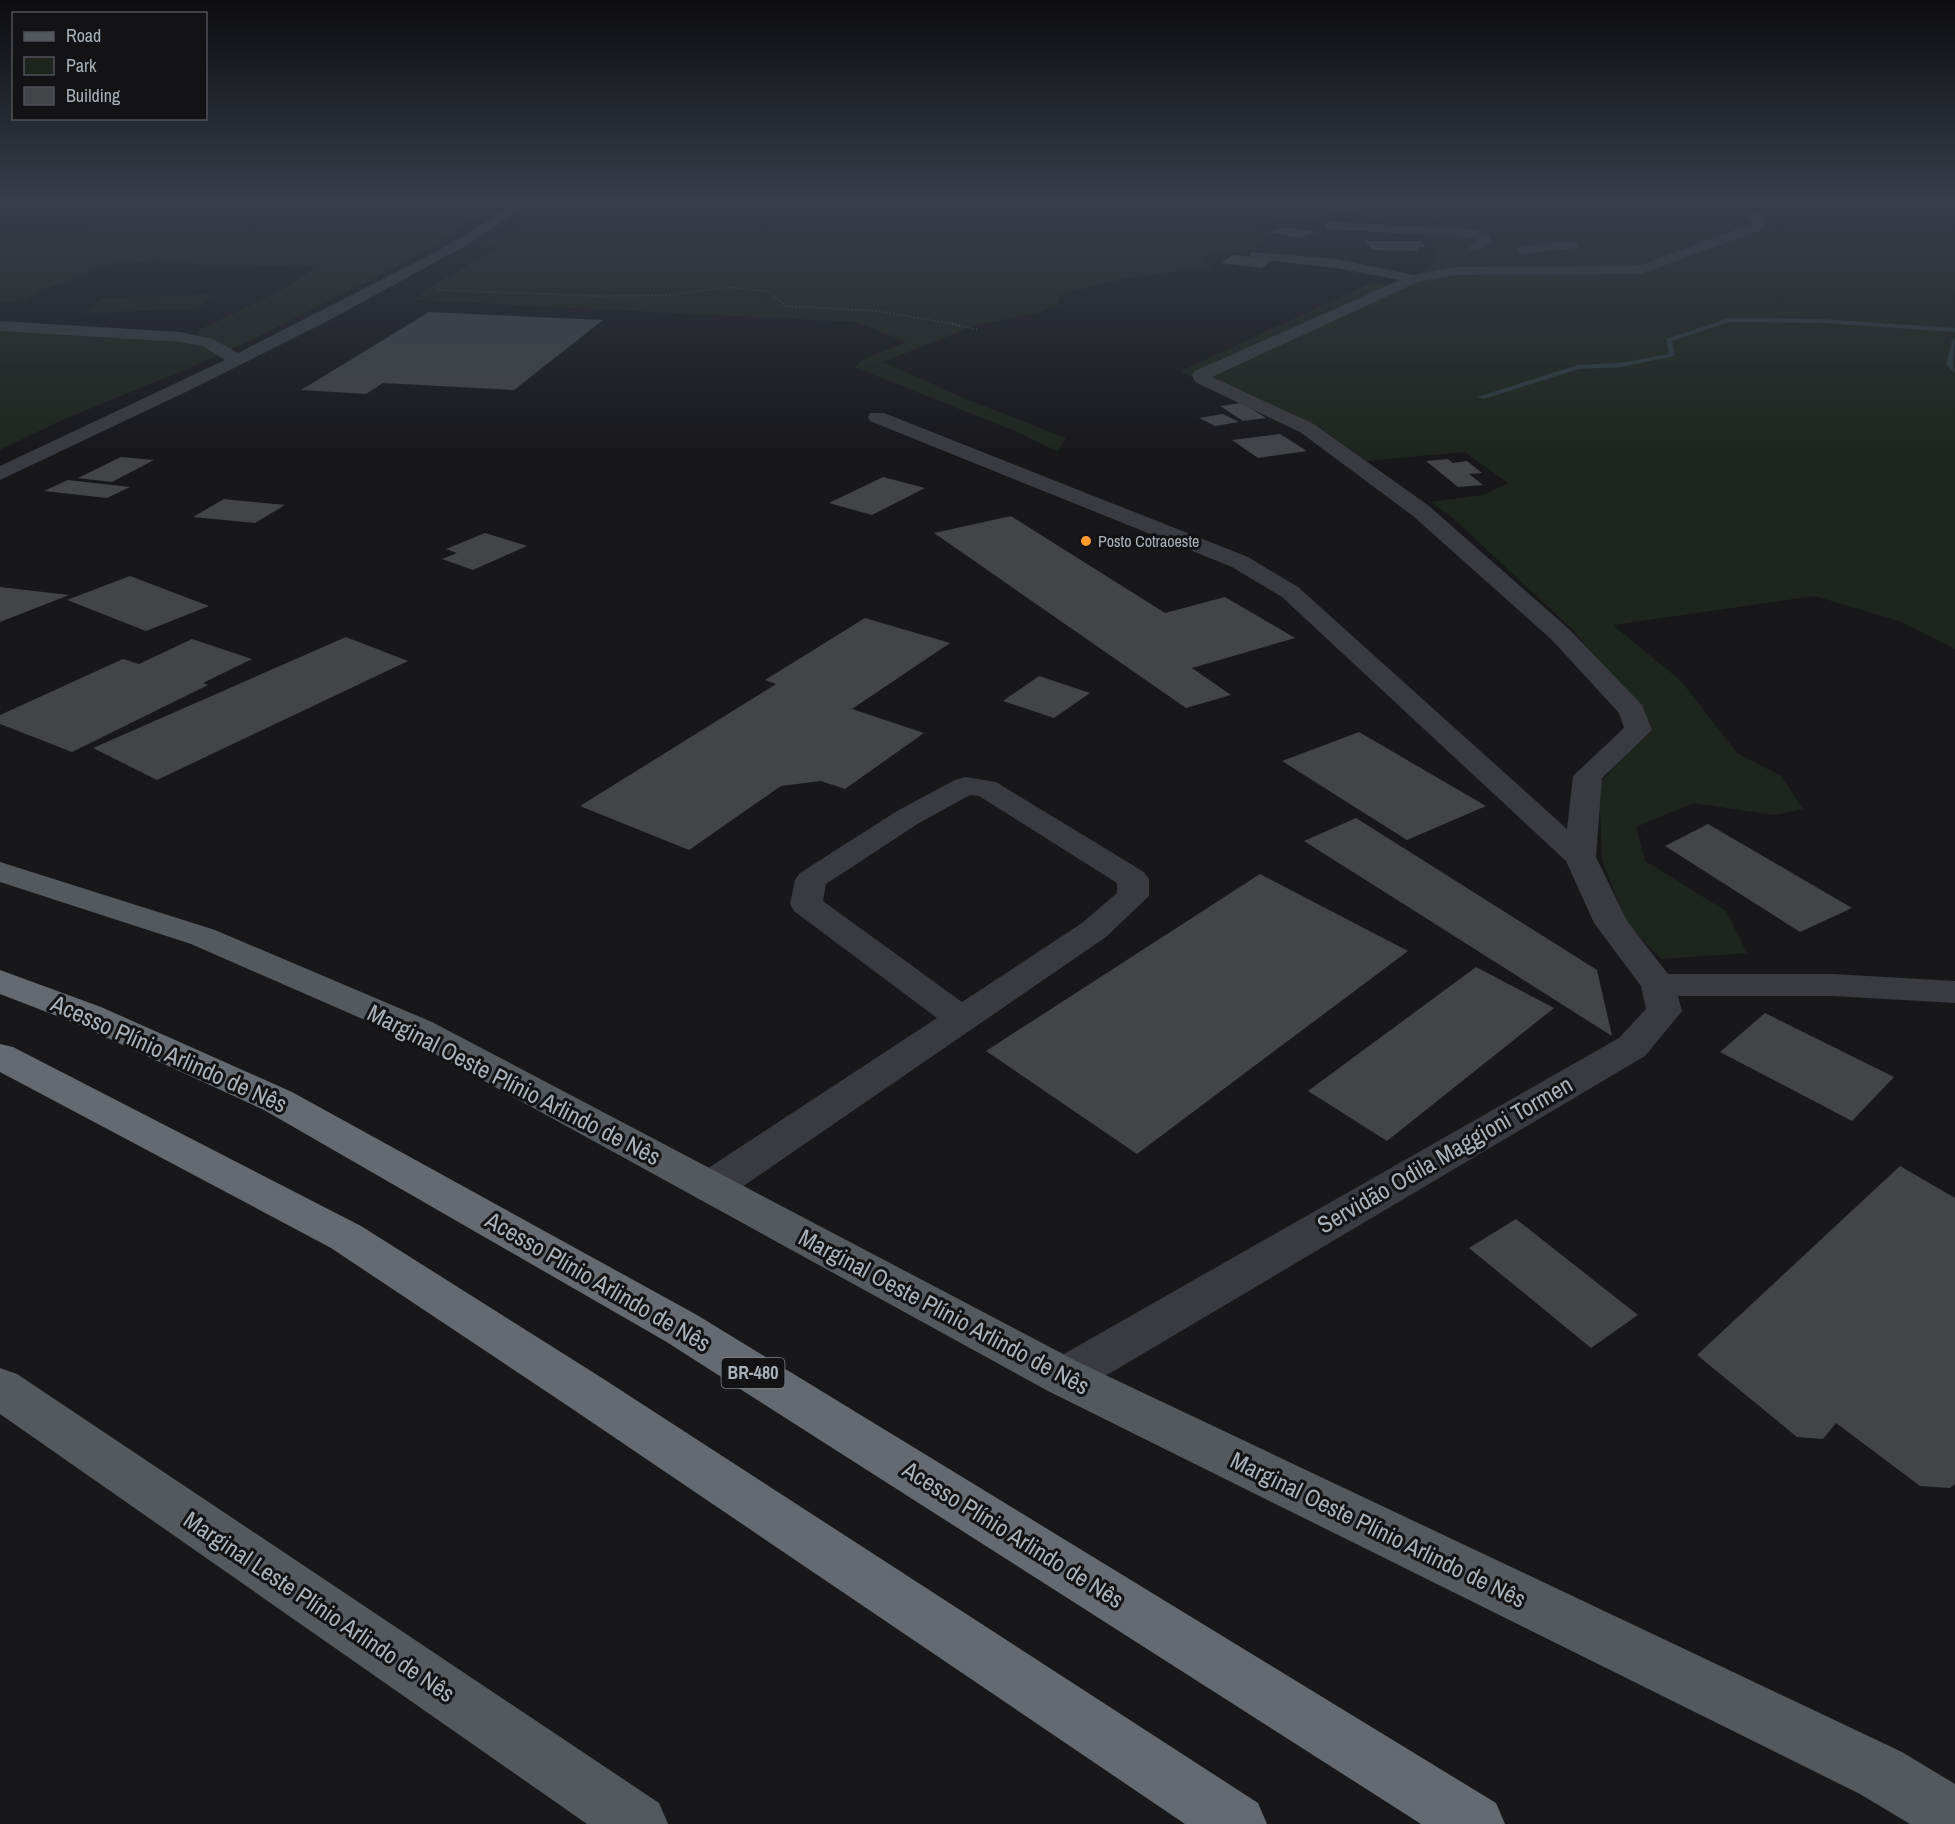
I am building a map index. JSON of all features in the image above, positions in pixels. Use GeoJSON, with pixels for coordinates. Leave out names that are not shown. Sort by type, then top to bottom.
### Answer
{"type":"FeatureCollection","features":[{"type":"Feature","properties":{"kind":"highway","name":"Acesso Plínio Arlindo de Nês"},"geometry":{"type":"LineString","coordinates":[[0,981],[88,1015],[278,1101],[681,1328],[1475,1824]]}},
{"type":"Feature","properties":{"kind":"highway"},"geometry":{"type":"LineString","coordinates":[[0,1056],[346,1237],[1237,1824]]}},
{"type":"Feature","properties":{"kind":"main road","name":"Marginal Oeste Plínio Arlindo de Nês"},"geometry":{"type":"LineString","coordinates":[[0,872],[203,937],[419,1030],[1064,1377],[1881,1773],[1955,1818]]}},
{"type":"Feature","properties":{"kind":"main road","name":"Marginal Leste Plínio Arlindo de Nês"},"geometry":{"type":"LineString","coordinates":[[0,1388],[638,1824]]}},
{"type":"Feature","properties":{"kind":"main road","name":"Marginal Oeste Plínio Arlindo de Nês"},"geometry":{"type":"LineString","coordinates":[[1881,1773],[1955,1800]]}},
{"type":"Feature","properties":{"kind":"street"},"geometry":{"type":"LineString","coordinates":[[0,474],[238,360],[385,284]]}},
{"type":"Feature","properties":{"kind":"street"},"geometry":{"type":"LineString","coordinates":[[1398,284],[1200,375],[1201,378],[1307,428],[1421,511],[1561,635],[1632,711],[1638,729],[1588,776],[1580,858]]}},
{"type":"Feature","properties":{"kind":"street"},"geometry":{"type":"LineString","coordinates":[[0,326],[180,337],[207,342],[238,360]]}},
{"type":"Feature","properties":{"kind":"street"},"geometry":{"type":"LineString","coordinates":[[877,417],[1240,562],[1290,592],[1580,858]]}},
{"type":"Feature","properties":{"kind":"street"},"geometry":{"type":"LineString","coordinates":[[12,446],[59,446]]}},
{"type":"Feature","properties":{"kind":"street"},"geometry":{"type":"LineString","coordinates":[[711,1187],[1094,930],[1133,896],[1133,879],[986,788],[965,786],[908,818],[811,880],[806,904],[961,1019]]}},
{"type":"Feature","properties":{"kind":"street","name":"Servidão Odila Maggioni Tormen"},"geometry":{"type":"LineString","coordinates":[[1064,1377],[1632,1047],[1664,1011],[1658,985],[1611,923],[1580,858]]}},
{"type":"Feature","properties":{"kind":"street"},"geometry":{"type":"LineString","coordinates":[[1658,985],[1833,985],[1955,992]]}},
{"type":"Feature","properties":{"kind":"path"},"geometry":{"type":"LineString","coordinates":[[437,290],[597,296],[672,294],[729,287],[771,292],[785,306],[829,311],[878,311],[927,318],[979,330]]}},
{"type":"Feature","properties":{"kind":"green space"},"geometry":{"type":"Polygon","coordinates":[[[0,284],[59,284],[35,294],[27,300],[0,303],[0,284]]]}},
{"type":"Feature","properties":{"kind":"green space"},"geometry":{"type":"Polygon","coordinates":[[[290,284],[364,284],[223,354],[60,421],[0,450],[0,330],[193,340],[201,329],[290,284]]]}},
{"type":"Feature","properties":{"kind":"green space"},"geometry":{"type":"Polygon","coordinates":[[[435,284],[1101,284],[1060,295],[1058,305],[1038,313],[974,326],[883,362],[966,399],[1066,438],[1058,452],[1017,432],[854,367],[865,359],[906,342],[856,322],[414,300],[435,284]]]}},
{"type":"Feature","properties":{"kind":"green space"},"geometry":{"type":"Polygon","coordinates":[[[1368,284],[1955,284],[1955,649],[1899,621],[1815,596],[1613,625],[1681,681],[1737,753],[1781,776],[1803,809],[1774,815],[1693,803],[1636,827],[1645,861],[1726,911],[1747,953],[1661,959],[1627,924],[1602,860],[1599,783],[1651,727],[1573,630],[1454,519],[1431,502],[1483,495],[1508,483],[1465,452],[1366,461],[1319,427],[1245,394],[1191,377],[1181,371],[1368,284]]]}},
{"type":"Feature","properties":{"kind":"green space"},"geometry":{"type":"Polygon","coordinates":[[[212,294],[198,309],[86,313],[102,298],[212,294]]]}},
{"type":"Feature","properties":{"kind":"building"},"geometry":{"type":"Polygon","coordinates":[[[429,312],[603,320],[514,390],[383,383],[366,394],[301,390],[429,312]]]}},
{"type":"Feature","properties":{"kind":"building"},"geometry":{"type":"Polygon","coordinates":[[[1242,403],[1266,418],[1243,421],[1220,406],[1242,403]]]}},
{"type":"Feature","properties":{"kind":"building"},"geometry":{"type":"Polygon","coordinates":[[[1223,414],[1239,422],[1215,426],[1199,418],[1223,414]]]}},
{"type":"Feature","properties":{"kind":"building"},"geometry":{"type":"Polygon","coordinates":[[[1280,434],[1307,451],[1258,458],[1232,440],[1280,434]]]}},
{"type":"Feature","properties":{"kind":"building"},"geometry":{"type":"Polygon","coordinates":[[[121,457],[154,460],[112,482],[78,478],[121,457]]]}},
{"type":"Feature","properties":{"kind":"building"},"geometry":{"type":"Polygon","coordinates":[[[1448,459],[1453,463],[1467,461],[1482,473],[1469,474],[1483,485],[1458,487],[1426,461],[1448,459]]]}},
{"type":"Feature","properties":{"kind":"building"},"geometry":{"type":"Polygon","coordinates":[[[883,477],[925,488],[872,515],[829,503],[883,477]]]}},
{"type":"Feature","properties":{"kind":"building"},"geometry":{"type":"Polygon","coordinates":[[[68,480],[130,487],[107,498],[44,491],[68,480]]]}},
{"type":"Feature","properties":{"kind":"building"},"geometry":{"type":"Polygon","coordinates":[[[224,499],[285,505],[255,523],[193,517],[224,499]]]}},
{"type":"Feature","properties":{"kind":"building"},"geometry":{"type":"Polygon","coordinates":[[[1011,516],[1165,613],[1225,597],[1295,638],[1192,668],[1231,695],[1186,708],[934,533],[1011,516]]]}},
{"type":"Feature","properties":{"kind":"building"},"geometry":{"type":"Polygon","coordinates":[[[485,533],[527,546],[473,570],[442,559],[457,553],[446,549],[485,533]]]}},
{"type":"Feature","properties":{"kind":"building"},"geometry":{"type":"Polygon","coordinates":[[[130,576],[209,606],[146,631],[67,600],[130,576]]]}},
{"type":"Feature","properties":{"kind":"building"},"geometry":{"type":"Polygon","coordinates":[[[0,587],[69,595],[0,622],[0,587]]]}},
{"type":"Feature","properties":{"kind":"building"},"geometry":{"type":"Polygon","coordinates":[[[865,618],[950,643],[852,709],[924,733],[845,789],[821,781],[781,786],[689,850],[580,806],[776,684],[765,680],[865,618]]]}},
{"type":"Feature","properties":{"kind":"building"},"geometry":{"type":"Polygon","coordinates":[[[346,637],[408,661],[157,780],[93,748],[346,637]]]}},
{"type":"Feature","properties":{"kind":"building"},"geometry":{"type":"Polygon","coordinates":[[[192,639],[252,659],[203,683],[208,685],[72,752],[0,724],[0,715],[123,659],[139,664],[192,639]]]}},
{"type":"Feature","properties":{"kind":"building"},"geometry":{"type":"Polygon","coordinates":[[[1039,676],[1090,693],[1054,718],[1003,701],[1039,676]]]}},
{"type":"Feature","properties":{"kind":"building"},"geometry":{"type":"Polygon","coordinates":[[[1359,732],[1486,806],[1407,840],[1282,761],[1359,732]]]}},
{"type":"Feature","properties":{"kind":"building"},"geometry":{"type":"Polygon","coordinates":[[[1356,818],[1597,970],[1612,1036],[1304,841],[1356,818]]]}},
{"type":"Feature","properties":{"kind":"building"},"geometry":{"type":"Polygon","coordinates":[[[1708,824],[1852,908],[1800,932],[1665,846],[1708,824]]]}},
{"type":"Feature","properties":{"kind":"building"},"geometry":{"type":"Polygon","coordinates":[[[1260,874],[1408,951],[1137,1154],[986,1051],[1260,874]]]}},
{"type":"Feature","properties":{"kind":"building"},"geometry":{"type":"Polygon","coordinates":[[[1476,967],[1554,1008],[1387,1141],[1308,1091],[1476,967]]]}},
{"type":"Feature","properties":{"kind":"building"},"geometry":{"type":"Polygon","coordinates":[[[1765,1013],[1894,1077],[1852,1121],[1720,1052],[1765,1013]]]}},
{"type":"Feature","properties":{"kind":"building"},"geometry":{"type":"Polygon","coordinates":[[[1900,1166],[1955,1198],[1955,1484],[1950,1488],[1920,1486],[1836,1423],[1823,1439],[1797,1437],[1697,1355],[1900,1166]]]}},
{"type":"Feature","properties":{"kind":"building"},"geometry":{"type":"Polygon","coordinates":[[[1516,1219],[1638,1315],[1591,1348],[1469,1248],[1516,1219]]]}},
{"type":"Feature","properties":{"kind":"waterway"},"geometry":{"type":"LineString","coordinates":[[1481,397],[1578,367],[1621,365],[1673,355],[1668,340],[1729,320],[1821,321],[1955,330]]}},
{"type":"Feature","properties":{"kind":"waterway"},"geometry":{"type":"LineString","coordinates":[[1955,340],[1949,365],[1955,371]]}},
{"type":"Feature","properties":{"kind":"place","name":"Posto Cotraoeste"},"geometry":{"type":"Point","coordinates":[1086,541]}}]}
